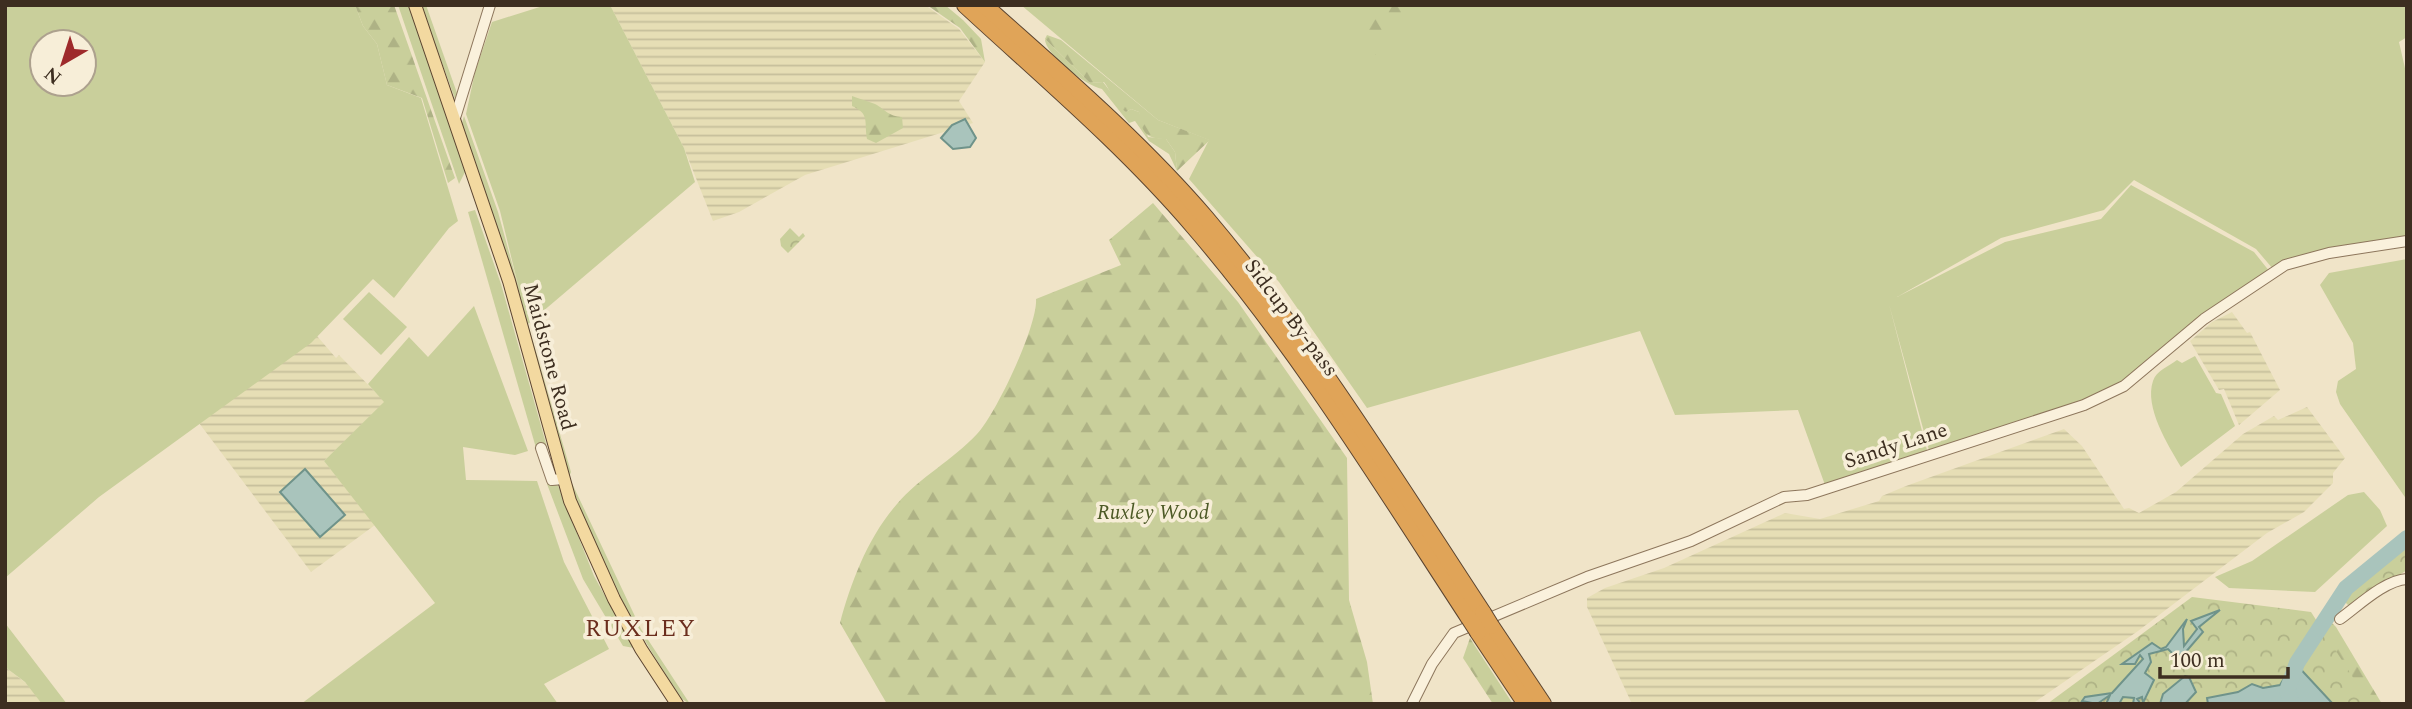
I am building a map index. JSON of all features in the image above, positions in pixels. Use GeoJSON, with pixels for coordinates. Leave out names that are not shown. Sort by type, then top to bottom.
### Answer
{"type":"FeatureCollection","features":[{"type":"Feature","properties":{"kind":"highway","name":"Sidcup By-pass"},"geometry":{"type":"LineString","coordinates":[[965,5],[1130,158],[1236,277],[1320,391],[1480,622],[1543,704]]}},
{"type":"Feature","properties":{"kind":"highway","name":"Sidcup By-pass"},"geometry":{"type":"LineString","coordinates":[[984,5],[1140,147],[1205,217],[1256,279],[1332,383],[1480,622],[1526,704]]}},
{"type":"Feature","properties":{"kind":"main road","name":"Maidstone Road"},"geometry":{"type":"LineString","coordinates":[[415,5],[509,281],[563,479],[598,569],[641,649],[677,704]]}},
{"type":"Feature","properties":{"kind":"street"},"geometry":{"type":"LineString","coordinates":[[454,118],[490,5]]}},
{"type":"Feature","properties":{"kind":"street","name":"Sandy Lane"},"geometry":{"type":"LineString","coordinates":[[1412,704],[1432,664],[1454,633],[1587,576],[1692,541],[1784,497],[1807,495],[2084,405],[2124,386],[2204,319],[2285,265],[2329,253],[2407,241]]}},
{"type":"Feature","properties":{"kind":"street"},"geometry":{"type":"LineString","coordinates":[[541,448],[552,480],[563,479]]}},
{"type":"Feature","properties":{"kind":"street"},"geometry":{"type":"LineString","coordinates":[[2340,619],[2377,593],[2407,579]]}},
{"type":"Feature","properties":{"kind":"shaded area"},"geometry":{"type":"Polygon","coordinates":[[[610,5],[925,5],[959,29],[985,62],[959,101],[973,123],[805,175],[739,212],[713,221],[684,148],[610,5]]]}},
{"type":"Feature","properties":{"kind":"shaded area"},"geometry":{"type":"Polygon","coordinates":[[[2232,312],[2247,333],[2250,332],[2280,390],[2239,425],[2224,389],[2219,390],[2190,341],[2212,322],[2232,312]]]}},
{"type":"Feature","properties":{"kind":"shaded area"},"geometry":{"type":"Polygon","coordinates":[[[317,336],[336,358],[339,355],[385,402],[324,461],[375,525],[311,572],[199,423],[317,336]]]}},
{"type":"Feature","properties":{"kind":"shaded area"},"geometry":{"type":"Polygon","coordinates":[[[2307,407],[2345,458],[2333,473],[2333,483],[2304,512],[2267,533],[2138,631],[2032,704],[1632,704],[1587,607],[1587,598],[1605,588],[1664,568],[1785,513],[1820,519],[1879,501],[1882,496],[1906,486],[2064,429],[2082,446],[2124,509],[2129,508],[2139,513],[2176,492],[2243,434],[2274,416],[2278,420],[2307,407]]]}},
{"type":"Feature","properties":{"kind":"shaded area"},"geometry":{"type":"Polygon","coordinates":[[[5,667],[27,684],[43,704],[5,704],[5,667]]]}},
{"type":"Feature","properties":{"kind":"green space"},"geometry":{"type":"Polygon","coordinates":[[[5,5],[355,5],[363,26],[377,44],[387,85],[421,98],[458,221],[449,228],[394,298],[373,279],[311,343],[99,497],[5,578],[5,5]]]}},
{"type":"Feature","properties":{"kind":"green space"},"geometry":{"type":"Polygon","coordinates":[[[355,5],[394,5],[455,178],[448,183],[422,98],[387,85],[377,44],[363,26],[355,5]]]}},
{"type":"Feature","properties":{"kind":"green space"},"geometry":{"type":"Polygon","coordinates":[[[398,5],[408,5],[466,170],[459,184],[398,5]]]}},
{"type":"Feature","properties":{"kind":"green space"},"geometry":{"type":"Polygon","coordinates":[[[421,5],[426,5],[458,96],[455,99],[421,5]]]}},
{"type":"Feature","properties":{"kind":"green space"},"geometry":{"type":"Polygon","coordinates":[[[546,5],[610,5],[684,148],[695,182],[528,324],[571,472],[569,477],[641,629],[690,704],[682,699],[633,620],[604,566],[580,509],[569,480],[515,283],[462,123],[464,116],[498,212],[519,289],[500,211],[466,114],[475,72],[492,22],[546,5]]]}},
{"type":"Feature","properties":{"kind":"green space"},"geometry":{"type":"Polygon","coordinates":[[[927,5],[945,5],[963,20],[981,39],[985,62],[960,28],[927,5]]]}},
{"type":"Feature","properties":{"kind":"green space"},"geometry":{"type":"Polygon","coordinates":[[[1021,5],[2407,5],[2407,37],[2399,42],[2407,77],[2407,240],[2273,269],[2256,249],[2134,180],[2104,210],[2001,238],[1897,297],[2005,242],[2101,219],[2131,185],[2254,252],[2270,272],[2123,386],[1930,454],[1889,304],[1928,454],[1825,485],[1798,410],[1675,415],[1640,331],[1367,408],[1279,282],[1189,179],[1209,140],[1158,120],[1021,5]]]}},
{"type":"Feature","properties":{"kind":"green space"},"geometry":{"type":"Polygon","coordinates":[[[1360,5],[1412,5],[1402,11],[1399,21],[1392,28],[1392,37],[1383,44],[1382,52],[1372,56],[1371,42],[1361,30],[1370,12],[1366,13],[1360,5]]]}},
{"type":"Feature","properties":{"kind":"green space"},"geometry":{"type":"Polygon","coordinates":[[[1047,35],[1061,40],[1158,120],[1210,140],[1177,171],[1175,152],[1166,139],[1154,138],[1146,133],[1141,125],[1139,112],[1131,109],[1126,112],[1122,109],[1104,82],[1090,83],[1045,39],[1047,35]]]}},
{"type":"Feature","properties":{"kind":"green space"},"geometry":{"type":"Polygon","coordinates":[[[1045,39],[1090,83],[1103,82],[1126,112],[1131,109],[1139,112],[1148,137],[1166,139],[1175,152],[1177,171],[1169,154],[1149,141],[1135,121],[1129,123],[1102,89],[1086,82],[1058,60],[1045,39]]]}},
{"type":"Feature","properties":{"kind":"green space"},"geometry":{"type":"Polygon","coordinates":[[[852,96],[902,117],[903,128],[876,143],[867,139],[864,115],[852,106],[852,96]]]}},
{"type":"Feature","properties":{"kind":"green space","name":"Ruxley Wood"},"geometry":{"type":"Polygon","coordinates":[[[1153,203],[1238,302],[1347,458],[1349,600],[1367,662],[1373,704],[887,704],[840,623],[849,592],[869,545],[906,494],[968,443],[985,424],[1005,389],[1023,348],[1035,311],[1036,299],[1121,265],[1109,240],[1153,203]]]}},
{"type":"Feature","properties":{"kind":"green space"},"geometry":{"type":"Polygon","coordinates":[[[475,210],[501,284],[547,447],[536,448],[468,212],[475,210]]]}},
{"type":"Feature","properties":{"kind":"green space"},"geometry":{"type":"Polygon","coordinates":[[[790,228],[799,237],[803,233],[805,236],[788,253],[781,246],[780,239],[790,228]]]}},
{"type":"Feature","properties":{"kind":"green space"},"geometry":{"type":"Polygon","coordinates":[[[2407,259],[2407,500],[2340,404],[2336,392],[2338,381],[2356,369],[2353,343],[2320,285],[2329,273],[2407,259]]]}},
{"type":"Feature","properties":{"kind":"green space"},"geometry":{"type":"Polygon","coordinates":[[[369,292],[407,327],[381,355],[343,319],[369,292]]]}},
{"type":"Feature","properties":{"kind":"green space"},"geometry":{"type":"Polygon","coordinates":[[[474,306],[528,451],[515,455],[463,447],[466,480],[537,481],[564,562],[609,649],[544,684],[558,704],[301,704],[435,603],[324,461],[384,402],[368,384],[409,337],[428,357],[474,306]]]}},
{"type":"Feature","properties":{"kind":"green space"},"geometry":{"type":"Polygon","coordinates":[[[2195,356],[2216,393],[2221,394],[2235,426],[2181,467],[2154,414],[2151,391],[2153,381],[2160,372],[2177,360],[2182,363],[2195,356]]]}},
{"type":"Feature","properties":{"kind":"green space"},"geometry":{"type":"Polygon","coordinates":[[[557,483],[594,576],[634,648],[623,646],[583,579],[547,484],[557,483]]]}},
{"type":"Feature","properties":{"kind":"green space"},"geometry":{"type":"Polygon","coordinates":[[[2364,492],[2380,510],[2387,526],[2315,592],[2229,588],[2215,577],[2252,561],[2348,495],[2364,492]]]}},
{"type":"Feature","properties":{"kind":"green space"},"geometry":{"type":"Polygon","coordinates":[[[2407,541],[2407,570],[2350,607],[2342,599],[2348,591],[2407,541]]]}},
{"type":"Feature","properties":{"kind":"green space"},"geometry":{"type":"Polygon","coordinates":[[[2192,597],[2311,612],[2370,704],[2047,704],[2192,597]]]}},
{"type":"Feature","properties":{"kind":"green space"},"geometry":{"type":"Polygon","coordinates":[[[2330,621],[2382,704],[2335,704],[2306,678],[2330,621]]]}},
{"type":"Feature","properties":{"kind":"green space"},"geometry":{"type":"Polygon","coordinates":[[[5,623],[67,704],[42,704],[25,682],[5,667],[5,623]]]}},
{"type":"Feature","properties":{"kind":"green space"},"geometry":{"type":"Polygon","coordinates":[[[1470,638],[1513,704],[1493,704],[1463,658],[1470,638]]]}},
{"type":"Feature","properties":{"kind":"water"},"geometry":{"type":"Polygon","coordinates":[[[965,119],[976,138],[970,147],[953,149],[941,138],[952,125],[965,119]]]}},
{"type":"Feature","properties":{"kind":"water"},"geometry":{"type":"Polygon","coordinates":[[[305,469],[345,515],[320,537],[280,492],[305,469]]]}},
{"type":"Feature","properties":{"kind":"water"},"geometry":{"type":"Polygon","coordinates":[[[2220,610],[2199,627],[2203,632],[2184,654],[2174,655],[2168,649],[2149,654],[2151,662],[2145,673],[2154,680],[2143,703],[2142,697],[2137,699],[2141,704],[2133,704],[2134,698],[2123,697],[2119,704],[2106,704],[2110,695],[2097,704],[2082,701],[2085,697],[2112,693],[2143,659],[2140,655],[2135,664],[2122,664],[2152,643],[2161,649],[2166,647],[2187,619],[2183,629],[2184,646],[2197,629],[2191,621],[2220,610]]]}},
{"type":"Feature","properties":{"kind":"water"},"geometry":{"type":"Polygon","coordinates":[[[2294,662],[2333,704],[2208,704],[2207,698],[2238,692],[2252,684],[2263,688],[2280,685],[2294,662]]]}},
{"type":"Feature","properties":{"kind":"water"},"geometry":{"type":"Polygon","coordinates":[[[2185,676],[2189,677],[2196,692],[2185,704],[2160,704],[2163,694],[2185,676]]]}},
{"type":"Feature","properties":{"kind":"waterway"},"geometry":{"type":"LineString","coordinates":[[2292,704],[2287,691],[2297,663],[2346,588],[2407,538]]}},
{"type":"Feature","properties":{"kind":"district","name":"RUXLEY"},"geometry":{"type":"Point","coordinates":[641,629]}}]}
